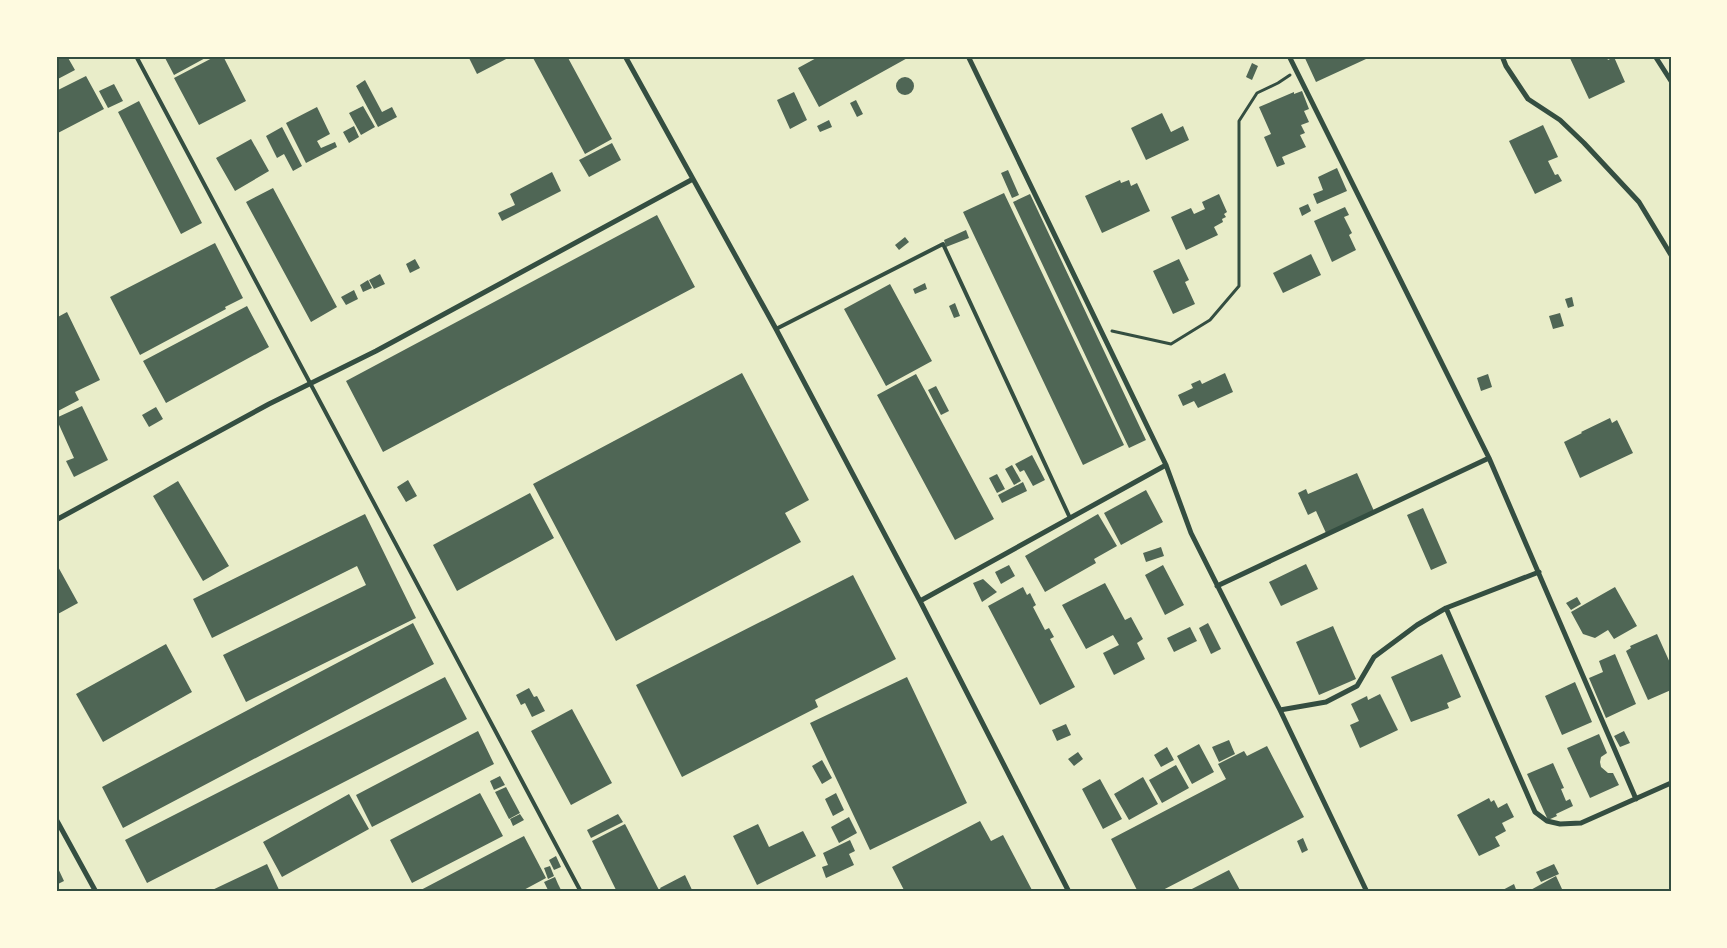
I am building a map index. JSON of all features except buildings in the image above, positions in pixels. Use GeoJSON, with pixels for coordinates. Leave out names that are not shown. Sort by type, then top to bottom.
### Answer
{"type":"FeatureCollection","features":[{"type":"Feature","properties":{"kind":"street"},"geometry":{"type":"LineString","coordinates":[[625,56],[776,329],[920,601],[1069,892]]}},
{"type":"Feature","properties":{"kind":"street"},"geometry":{"type":"LineString","coordinates":[[968,56],[1166,465],[1191,533],[1280,710],[1368,892]]}},
{"type":"Feature","properties":{"kind":"street"},"geometry":{"type":"LineString","coordinates":[[1289,56],[1489,458],[1636,799]]}},
{"type":"Feature","properties":{"kind":"street"},"geometry":{"type":"LineString","coordinates":[[1502,56],[1506,66],[1528,99],[1560,120],[1639,202],[1671,255]]}},
{"type":"Feature","properties":{"kind":"street"},"geometry":{"type":"LineString","coordinates":[[1655,56],[1671,81]]}},
{"type":"Feature","properties":{"kind":"street"},"geometry":{"type":"LineString","coordinates":[[56,520],[269,404],[376,351],[693,179]]}},
{"type":"Feature","properties":{"kind":"street"},"geometry":{"type":"LineString","coordinates":[[1217,586],[1489,458]]}},
{"type":"Feature","properties":{"kind":"street"},"geometry":{"type":"LineString","coordinates":[[920,601],[1166,465]]}},
{"type":"Feature","properties":{"kind":"street"},"geometry":{"type":"LineString","coordinates":[[1280,710],[1326,702],[1357,686],[1374,657],[1417,625],[1446,608],[1539,572]]}},
{"type":"Feature","properties":{"kind":"street"},"geometry":{"type":"LineString","coordinates":[[1446,608],[1535,812],[1546,821],[1560,824],[1580,824],[1671,783]]}},
{"type":"Feature","properties":{"kind":"street"},"geometry":{"type":"LineString","coordinates":[[56,819],[96,892]]}},
{"type":"Feature","properties":{"kind":"lane"},"geometry":{"type":"LineString","coordinates":[[136,56],[581,892]]}},
{"type":"Feature","properties":{"kind":"lane"},"geometry":{"type":"LineString","coordinates":[[776,329],[943,244],[1070,518]]}},
{"type":"Feature","properties":{"kind":"path"},"geometry":{"type":"LineString","coordinates":[[1100,328],[1171,344],[1210,320],[1239,286],[1239,121],[1257,93],[1278,83],[1296,70]]}}]}
